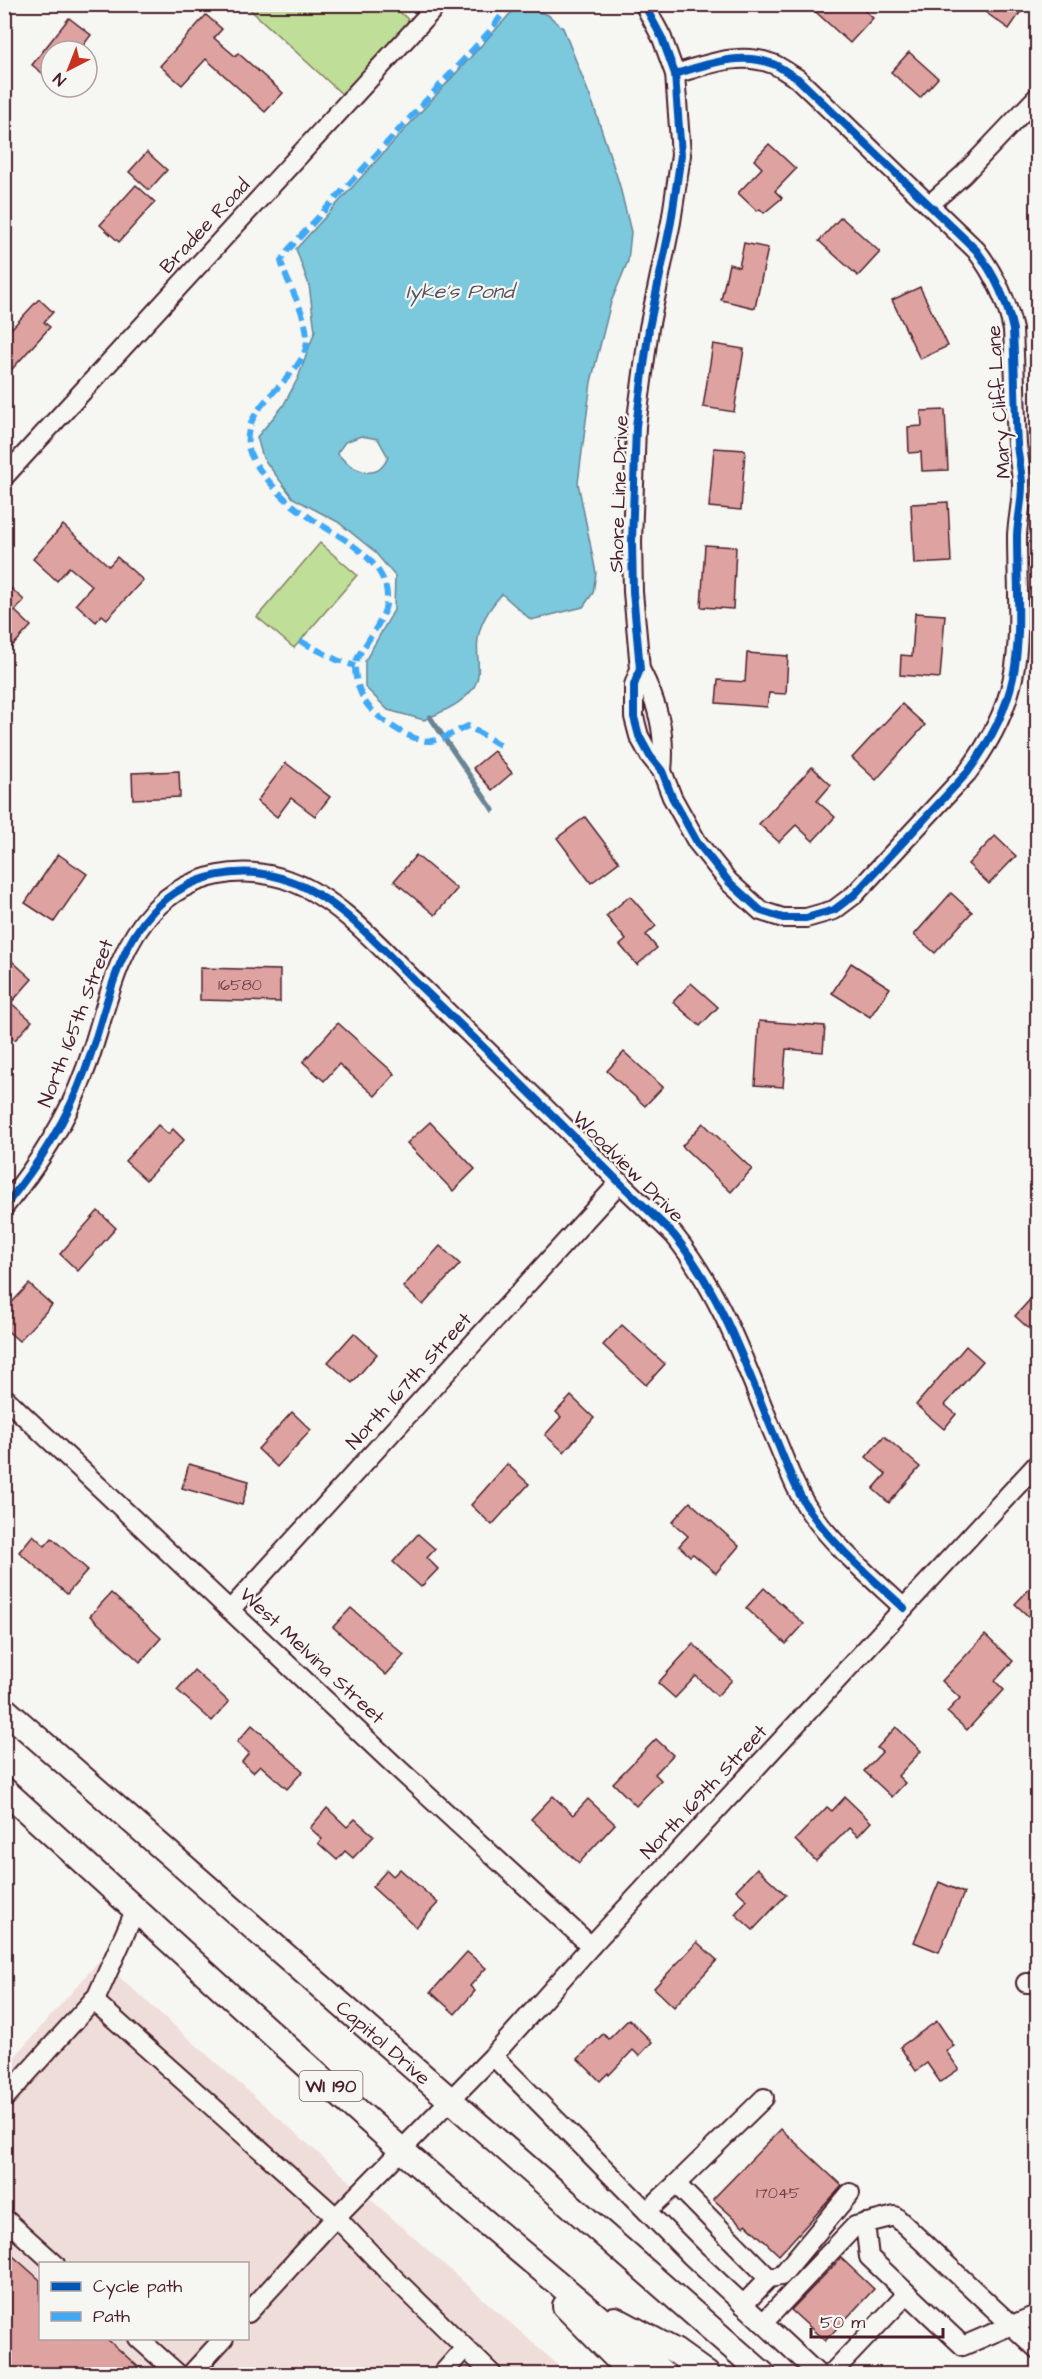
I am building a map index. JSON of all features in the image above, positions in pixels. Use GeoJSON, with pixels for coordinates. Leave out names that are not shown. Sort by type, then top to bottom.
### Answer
{"type":"FeatureCollection","features":[{"type":"Feature","properties":{"kind":"main road","name":"Capitol Drive"},"geometry":{"type":"LineString","coordinates":[[4,1709],[763,2374]]}},
{"type":"Feature","properties":{"kind":"main road","name":"WI 190"},"geometry":{"type":"LineString","coordinates":[[4,1790],[475,2215],[581,2301],[664,2374]]}},
{"type":"Feature","properties":{"kind":"main road"},"geometry":{"type":"LineString","coordinates":[[475,2215],[632,2374]]}},
{"type":"Feature","properties":{"kind":"main road"},"geometry":{"type":"LineString","coordinates":[[581,2301],[675,2351],[707,2374]]}},
{"type":"Feature","properties":{"kind":"street","name":"Bradee Road"},"geometry":{"type":"LineString","coordinates":[[4,477],[438,4]]}},
{"type":"Feature","properties":{"kind":"street","name":"Shore Line Drive"},"geometry":{"type":"LineString","coordinates":[[644,4],[662,38],[675,74],[681,155],[671,222],[650,328],[636,426],[632,542],[633,592],[640,669],[650,688],[663,731],[662,771]]}},
{"type":"Feature","properties":{"kind":"street","name":"Mary Cliff Lane"},"geometry":{"type":"LineString","coordinates":[[662,771],[672,797],[697,842],[729,882],[761,911],[783,918],[806,918],[834,910],[854,895],[967,773],[982,753],[1005,711],[1018,649],[1017,535],[1030,484],[1018,462],[1013,330],[1010,313],[998,281],[976,250],[797,78],[772,64],[749,59],[720,60],[675,74]]}},
{"type":"Feature","properties":{"kind":"street"},"geometry":{"type":"LineString","coordinates":[[930,204],[963,175],[1038,96]]}},
{"type":"Feature","properties":{"kind":"street","name":"Woodview Drive"},"geometry":{"type":"LineString","coordinates":[[210,876],[219,873],[269,876],[293,882],[334,906],[498,1060],[674,1235],[707,1281],[722,1309],[786,1464],[810,1512],[839,1547],[904,1608]]}},
{"type":"Feature","properties":{"kind":"street","name":"North 165th Street"},"geometry":{"type":"LineString","coordinates":[[4,1207],[27,1179],[51,1143],[72,1104],[85,1072],[121,962],[137,932],[153,911],[174,893],[210,876]]}},
{"type":"Feature","properties":{"kind":"street","name":"North 167th Street"},"geometry":{"type":"LineString","coordinates":[[230,1610],[620,1182]]}},
{"type":"Feature","properties":{"kind":"street","name":"West Melvina Street"},"geometry":{"type":"LineString","coordinates":[[4,1396],[391,1762],[591,1946]]}},
{"type":"Feature","properties":{"kind":"street","name":"North 169th Street"},"geometry":{"type":"LineString","coordinates":[[249,2312],[336,2217],[493,2056],[591,1946],[1038,1463]]}},
{"type":"Feature","properties":{"kind":"street"},"geometry":{"type":"LineString","coordinates":[[4,2099],[93,2000],[136,1909]]}},
{"type":"Feature","properties":{"kind":"street"},"geometry":{"type":"LineString","coordinates":[[93,2000],[336,2217],[393,2277],[492,2374]]}},
{"type":"Feature","properties":{"kind":"street"},"geometry":{"type":"LineString","coordinates":[[493,2056],[743,2305],[818,2374]]}},
{"type":"Feature","properties":{"kind":"street"},"geometry":{"type":"LineString","coordinates":[[647,2211],[764,2098]]}},
{"type":"Feature","properties":{"kind":"street"},"geometry":{"type":"LineString","coordinates":[[676,2184],[769,2278]]}},
{"type":"Feature","properties":{"kind":"street"},"geometry":{"type":"LineString","coordinates":[[743,2305],[769,2278],[781,2276],[849,2193]]}},
{"type":"Feature","properties":{"kind":"street"},"geometry":{"type":"LineString","coordinates":[[763,2323],[855,2226],[895,2216],[1038,2350]]}},
{"type":"Feature","properties":{"kind":"street"},"geometry":{"type":"LineString","coordinates":[[4,2218],[53,2262]]}},
{"type":"Feature","properties":{"kind":"street"},"geometry":{"type":"LineString","coordinates":[[866,2223],[869,2257],[963,2346],[1038,2314]]}},
{"type":"Feature","properties":{"kind":"street"},"geometry":{"type":"LineString","coordinates":[[831,2374],[907,2294]]}},
{"type":"Feature","properties":{"kind":"street"},"geometry":{"type":"LineString","coordinates":[[140,2340],[178,2374]]}},
{"type":"Feature","properties":{"kind":"street"},"geometry":{"type":"LineString","coordinates":[[191,2374],[222,2340]]}},
{"type":"Feature","properties":{"kind":"street"},"geometry":{"type":"LineString","coordinates":[[442,2374],[465,2348]]}},
{"type":"Feature","properties":{"kind":"shaded area"},"geometry":{"type":"Polygon","coordinates":[[[100,1960],[568,2374],[5,2374],[5,2068],[100,1960]]]}},
{"type":"Feature","properties":{"kind":"green space"},"geometry":{"type":"Polygon","coordinates":[[[245,5],[392,5],[411,22],[344,96],[245,5]]]}},
{"type":"Feature","properties":{"kind":"green space"},"geometry":{"type":"Polygon","coordinates":[[[320,543],[357,575],[294,648],[257,617],[320,543]]]}},
{"type":"Feature","properties":{"kind":"water","name":"Iyke's Pond"},"geometry":{"type":"Polygon","coordinates":[[[518,5],[548,15],[563,28],[593,104],[619,183],[631,232],[628,261],[611,302],[591,382],[578,483],[596,573],[593,593],[583,607],[531,620],[502,594],[490,609],[479,633],[476,684],[456,704],[424,720],[388,710],[365,687],[365,661],[394,610],[395,576],[374,551],[338,522],[293,498],[263,458],[257,437],[283,406],[298,378],[315,331],[309,285],[296,249],[518,5]],[[361,436],[345,442],[337,453],[356,469],[364,472],[377,470],[388,457],[378,439],[361,436]]]}},
{"type":"Feature","properties":{"kind":"building"},"geometry":{"type":"Polygon","coordinates":[[[807,4],[858,4],[873,18],[850,43],[807,4]]]}},
{"type":"Feature","properties":{"kind":"building"},"geometry":{"type":"Polygon","coordinates":[[[974,4],[1026,4],[1009,29],[974,4]]]}},
{"type":"Feature","properties":{"kind":"building"},"geometry":{"type":"Polygon","coordinates":[[[206,15],[222,29],[214,38],[235,56],[238,53],[283,93],[265,112],[206,59],[182,85],[160,66],[206,15]]]}},
{"type":"Feature","properties":{"kind":"building"},"geometry":{"type":"Polygon","coordinates":[[[69,18],[91,35],[88,39],[52,39],[69,18]]]}},
{"type":"Feature","properties":{"kind":"building"},"geometry":{"type":"Polygon","coordinates":[[[909,52],[938,78],[920,98],[891,72],[909,52]]]}},
{"type":"Feature","properties":{"kind":"building"},"geometry":{"type":"Polygon","coordinates":[[[39,56],[39,71],[32,65],[39,56]]]}},
{"type":"Feature","properties":{"kind":"building"},"geometry":{"type":"Polygon","coordinates":[[[769,144],[796,169],[775,191],[782,198],[764,213],[760,209],[757,211],[738,193],[762,168],[754,160],[769,144]]]}},
{"type":"Feature","properties":{"kind":"building"},"geometry":{"type":"Polygon","coordinates":[[[147,152],[167,170],[149,190],[129,172],[147,152]]]}},
{"type":"Feature","properties":{"kind":"building"},"geometry":{"type":"Polygon","coordinates":[[[136,185],[155,202],[119,242],[100,225],[136,185]]]}},
{"type":"Feature","properties":{"kind":"building"},"geometry":{"type":"Polygon","coordinates":[[[841,217],[880,252],[858,276],[819,241],[841,217]]]}},
{"type":"Feature","properties":{"kind":"building"},"geometry":{"type":"Polygon","coordinates":[[[744,243],[768,248],[755,308],[721,300],[729,264],[739,267],[744,243]]]}},
{"type":"Feature","properties":{"kind":"building"},"geometry":{"type":"Polygon","coordinates":[[[920,287],[948,346],[920,359],[892,300],[920,287]]]}},
{"type":"Feature","properties":{"kind":"building"},"geometry":{"type":"Polygon","coordinates":[[[39,299],[53,312],[44,322],[50,327],[4,378],[4,321],[12,328],[39,299]]]}},
{"type":"Feature","properties":{"kind":"building"},"geometry":{"type":"Polygon","coordinates":[[[713,344],[744,349],[734,412],[703,407],[713,344]]]}},
{"type":"Feature","properties":{"kind":"building"},"geometry":{"type":"Polygon","coordinates":[[[945,410],[948,470],[922,471],[921,452],[909,453],[908,427],[922,426],[921,411],[945,410]]]}},
{"type":"Feature","properties":{"kind":"building"},"geometry":{"type":"Polygon","coordinates":[[[714,448],[745,450],[741,510],[709,507],[714,448]]]}},
{"type":"Feature","properties":{"kind":"building"},"geometry":{"type":"Polygon","coordinates":[[[948,502],[951,562],[914,564],[911,504],[948,502]]]}},
{"type":"Feature","properties":{"kind":"building"},"geometry":{"type":"Polygon","coordinates":[[[63,525],[109,566],[117,557],[143,580],[107,619],[102,615],[96,622],[76,604],[92,586],[69,567],[57,581],[33,559],[63,525]]]}},
{"type":"Feature","properties":{"kind":"building"},"geometry":{"type":"Polygon","coordinates":[[[705,545],[736,547],[733,609],[701,607],[705,545]]]}},
{"type":"Feature","properties":{"kind":"building"},"geometry":{"type":"Polygon","coordinates":[[[4,582],[24,600],[15,611],[31,626],[4,655],[4,582]]]}},
{"type":"Feature","properties":{"kind":"building"},"geometry":{"type":"Polygon","coordinates":[[[915,613],[945,615],[940,678],[900,675],[901,655],[912,656],[915,613]]]}},
{"type":"Feature","properties":{"kind":"building"},"geometry":{"type":"Polygon","coordinates":[[[747,653],[788,656],[786,694],[769,693],[767,707],[716,703],[718,680],[745,682],[747,653]]]}},
{"type":"Feature","properties":{"kind":"building"},"geometry":{"type":"Polygon","coordinates":[[[902,704],[925,725],[876,780],[852,758],[902,704]]]}},
{"type":"Feature","properties":{"kind":"building"},"geometry":{"type":"Polygon","coordinates":[[[494,751],[512,773],[492,790],[473,768],[494,751]]]}},
{"type":"Feature","properties":{"kind":"building"},"geometry":{"type":"Polygon","coordinates":[[[286,763],[330,797],[315,816],[291,798],[277,817],[257,801],[286,763]]]}},
{"type":"Feature","properties":{"kind":"building"},"geometry":{"type":"Polygon","coordinates":[[[812,767],[831,785],[817,801],[835,817],[813,841],[796,825],[779,842],[759,824],[812,767]]]}},
{"type":"Feature","properties":{"kind":"building"},"geometry":{"type":"Polygon","coordinates":[[[179,771],[180,797],[133,799],[132,773],[179,771]]]}},
{"type":"Feature","properties":{"kind":"building"},"geometry":{"type":"Polygon","coordinates":[[[585,817],[619,862],[591,883],[557,838],[585,817]]]}},
{"type":"Feature","properties":{"kind":"building"},"geometry":{"type":"Polygon","coordinates":[[[995,836],[1016,856],[989,884],[968,864],[995,836]]]}},
{"type":"Feature","properties":{"kind":"building"},"geometry":{"type":"Polygon","coordinates":[[[58,854],[87,874],[54,922],[25,903],[58,854]]]}},
{"type":"Feature","properties":{"kind":"building"},"geometry":{"type":"Polygon","coordinates":[[[416,855],[457,889],[435,915],[394,881],[416,855]]]}},
{"type":"Feature","properties":{"kind":"building"},"geometry":{"type":"Polygon","coordinates":[[[951,893],[972,912],[935,953],[914,935],[951,893]]]}},
{"type":"Feature","properties":{"kind":"building"},"geometry":{"type":"Polygon","coordinates":[[[630,896],[656,926],[646,935],[657,948],[637,965],[620,945],[626,940],[606,916],[630,896]]]}},
{"type":"Feature","properties":{"kind":"building"},"geometry":{"type":"Polygon","coordinates":[[[4,954],[32,979],[11,1003],[32,1021],[15,1040],[4,1031],[4,954]]]}},
{"type":"Feature","properties":{"kind":"building"},"geometry":{"type":"Polygon","coordinates":[[[851,963],[890,988],[870,1017],[832,993],[851,963]]]}},
{"type":"Feature","properties":{"kind":"building"},"geometry":{"type":"Polygon","coordinates":[[[200,968],[280,970],[280,1002],[200,1000],[200,968]]]}},
{"type":"Feature","properties":{"kind":"building"},"geometry":{"type":"Polygon","coordinates":[[[691,983],[718,1007],[700,1026],[673,1002],[691,983]]]}},
{"type":"Feature","properties":{"kind":"building"},"geometry":{"type":"Polygon","coordinates":[[[759,1021],[825,1026],[823,1052],[786,1049],[783,1087],[755,1085],[759,1021]]]}},
{"type":"Feature","properties":{"kind":"building"},"geometry":{"type":"Polygon","coordinates":[[[338,1023],[395,1074],[375,1096],[339,1064],[324,1081],[303,1062],[338,1023]]]}},
{"type":"Feature","properties":{"kind":"building"},"geometry":{"type":"Polygon","coordinates":[[[624,1052],[663,1087],[645,1106],[607,1071],[624,1052]]]}},
{"type":"Feature","properties":{"kind":"building"},"geometry":{"type":"Polygon","coordinates":[[[430,1122],[475,1169],[453,1191],[407,1143],[430,1122]]]}},
{"type":"Feature","properties":{"kind":"building"},"geometry":{"type":"Polygon","coordinates":[[[703,1123],[752,1169],[731,1192],[682,1146],[703,1123]]]}},
{"type":"Feature","properties":{"kind":"building"},"geometry":{"type":"Polygon","coordinates":[[[158,1125],[168,1134],[173,1129],[184,1140],[146,1180],[125,1161],[158,1125]]]}},
{"type":"Feature","properties":{"kind":"building"},"geometry":{"type":"Polygon","coordinates":[[[98,1211],[116,1228],[78,1271],[60,1254],[98,1211]]]}},
{"type":"Feature","properties":{"kind":"building"},"geometry":{"type":"Polygon","coordinates":[[[440,1246],[460,1264],[423,1305],[403,1287],[440,1246]]]}},
{"type":"Feature","properties":{"kind":"building"},"geometry":{"type":"Polygon","coordinates":[[[29,1284],[52,1305],[19,1341],[4,1328],[4,1311],[29,1284]]]}},
{"type":"Feature","properties":{"kind":"building"},"geometry":{"type":"Polygon","coordinates":[[[1038,1291],[1038,1337],[1015,1316],[1038,1291]]]}},
{"type":"Feature","properties":{"kind":"building"},"geometry":{"type":"Polygon","coordinates":[[[622,1325],[665,1364],[646,1385],[603,1345],[622,1325]]]}},
{"type":"Feature","properties":{"kind":"building"},"geometry":{"type":"Polygon","coordinates":[[[354,1333],[377,1354],[352,1383],[328,1362],[354,1333]]]}},
{"type":"Feature","properties":{"kind":"building"},"geometry":{"type":"Polygon","coordinates":[[[966,1346],[983,1361],[945,1405],[956,1414],[944,1429],[916,1405],[966,1346]]]}},
{"type":"Feature","properties":{"kind":"building"},"geometry":{"type":"Polygon","coordinates":[[[571,1396],[594,1418],[564,1452],[545,1435],[561,1417],[556,1412],[571,1396]]]}},
{"type":"Feature","properties":{"kind":"building"},"geometry":{"type":"Polygon","coordinates":[[[292,1412],[311,1430],[277,1467],[258,1449],[292,1412]]]}},
{"type":"Feature","properties":{"kind":"building"},"geometry":{"type":"Polygon","coordinates":[[[884,1436],[920,1467],[889,1503],[873,1489],[886,1474],[866,1457],[884,1436]]]}},
{"type":"Feature","properties":{"kind":"building"},"geometry":{"type":"Polygon","coordinates":[[[189,1464],[249,1481],[242,1505],[182,1488],[189,1464]]]}},
{"type":"Feature","properties":{"kind":"building"},"geometry":{"type":"Polygon","coordinates":[[[507,1464],[529,1484],[492,1525],[471,1505],[507,1464]]]}},
{"type":"Feature","properties":{"kind":"building"},"geometry":{"type":"Polygon","coordinates":[[[690,1502],[739,1546],[716,1573],[679,1546],[688,1536],[672,1522],[690,1502]]]}},
{"type":"Feature","properties":{"kind":"building"},"geometry":{"type":"Polygon","coordinates":[[[418,1534],[435,1549],[427,1558],[438,1569],[421,1587],[393,1562],[418,1534]]]}},
{"type":"Feature","properties":{"kind":"building"},"geometry":{"type":"Polygon","coordinates":[[[33,1535],[45,1546],[52,1538],[88,1570],[67,1594],[19,1552],[33,1535]]]}},
{"type":"Feature","properties":{"kind":"building"},"geometry":{"type":"Polygon","coordinates":[[[1038,1580],[1038,1625],[1015,1604],[1038,1580]]]}},
{"type":"Feature","properties":{"kind":"building"},"geometry":{"type":"Polygon","coordinates":[[[764,1588],[804,1624],[786,1644],[746,1608],[764,1588]]]}},
{"type":"Feature","properties":{"kind":"building"},"geometry":{"type":"Polygon","coordinates":[[[111,1593],[161,1638],[140,1662],[90,1616],[111,1593]]]}},
{"type":"Feature","properties":{"kind":"building"},"geometry":{"type":"Polygon","coordinates":[[[351,1608],[404,1655],[386,1675],[333,1627],[351,1608]]]}},
{"type":"Feature","properties":{"kind":"building"},"geometry":{"type":"Polygon","coordinates":[[[985,1635],[1013,1661],[995,1681],[1004,1690],[967,1730],[947,1712],[960,1698],[942,1681],[985,1635]]]}},
{"type":"Feature","properties":{"kind":"building"},"geometry":{"type":"Polygon","coordinates":[[[693,1644],[732,1680],[717,1696],[696,1676],[675,1698],[658,1683],[693,1644]]]}},
{"type":"Feature","properties":{"kind":"building"},"geometry":{"type":"Polygon","coordinates":[[[194,1670],[229,1702],[212,1721],[177,1690],[194,1670]]]}},
{"type":"Feature","properties":{"kind":"building"},"geometry":{"type":"Polygon","coordinates":[[[252,1725],[303,1771],[287,1789],[260,1765],[253,1772],[242,1762],[249,1753],[237,1742],[252,1725]]]}},
{"type":"Feature","properties":{"kind":"building"},"geometry":{"type":"Polygon","coordinates":[[[896,1727],[921,1751],[898,1776],[905,1783],[892,1797],[864,1771],[882,1752],[877,1748],[896,1727]]]}},
{"type":"Feature","properties":{"kind":"building"},"geometry":{"type":"Polygon","coordinates":[[[656,1739],[673,1755],[655,1774],[661,1780],[636,1806],[613,1783],[656,1739]]]}},
{"type":"Feature","properties":{"kind":"building"},"geometry":{"type":"Polygon","coordinates":[[[553,1796],[573,1815],[588,1799],[615,1824],[579,1863],[531,1819],[553,1796]]]}},
{"type":"Feature","properties":{"kind":"building"},"geometry":{"type":"Polygon","coordinates":[[[845,1797],[871,1822],[858,1836],[849,1828],[816,1861],[795,1840],[827,1807],[832,1811],[845,1797]]]}},
{"type":"Feature","properties":{"kind":"building"},"geometry":{"type":"Polygon","coordinates":[[[327,1808],[347,1827],[355,1819],[374,1836],[353,1858],[345,1851],[337,1860],[318,1843],[322,1839],[310,1828],[327,1808]]]}},
{"type":"Feature","properties":{"kind":"building"},"geometry":{"type":"Polygon","coordinates":[[[757,1868],[786,1895],[753,1930],[735,1914],[747,1900],[736,1890],[757,1868]]]}},
{"type":"Feature","properties":{"kind":"building"},"geometry":{"type":"Polygon","coordinates":[[[400,1869],[438,1903],[416,1927],[372,1887],[387,1870],[393,1876],[400,1869]]]}},
{"type":"Feature","properties":{"kind":"building"},"geometry":{"type":"Polygon","coordinates":[[[939,1882],[964,1893],[939,1952],[914,1942],[939,1882]]]}},
{"type":"Feature","properties":{"kind":"building"},"geometry":{"type":"Polygon","coordinates":[[[697,1942],[717,1960],[674,2007],[654,1988],[697,1942]]]}},
{"type":"Feature","properties":{"kind":"building"},"geometry":{"type":"Polygon","coordinates":[[[467,1952],[486,1968],[470,1986],[475,1991],[455,2014],[431,1992],[467,1952]]]}},
{"type":"Feature","properties":{"kind":"building"},"geometry":{"type":"Polygon","coordinates":[[[629,2019],[652,2042],[639,2056],[633,2050],[600,2081],[578,2059],[603,2034],[609,2039],[629,2019]]]}},
{"type":"Feature","properties":{"kind":"building"},"geometry":{"type":"Polygon","coordinates":[[[937,2021],[954,2046],[946,2051],[959,2069],[940,2082],[927,2063],[916,2071],[900,2047],[937,2021]]]}},
{"type":"Feature","properties":{"kind":"building"},"geometry":{"type":"Polygon","coordinates":[[[781,2129],[842,2186],[779,2255],[746,2224],[744,2227],[713,2199],[781,2129]]]}},
{"type":"Feature","properties":{"kind":"building"},"geometry":{"type":"Polygon","coordinates":[[[4,2248],[39,2279],[39,2340],[108,2340],[146,2374],[4,2374],[4,2248]]]}},
{"type":"Feature","properties":{"kind":"building"},"geometry":{"type":"Polygon","coordinates":[[[841,2258],[874,2289],[825,2341],[791,2310],[841,2258]]]}},
{"type":"Feature","properties":{"kind":"waterway"},"geometry":{"type":"LineString","coordinates":[[430,717],[493,810]]}},
{"type":"Feature","properties":{"kind":"marked path"},"geometry":{"type":"LineString","coordinates":[[500,745],[468,726],[430,741],[413,738],[386,722],[371,709],[360,691],[355,668],[386,606],[386,587],[382,577],[375,566],[359,550],[311,519],[281,495],[256,465],[248,446],[249,430],[255,415],[287,378],[305,352],[307,338],[304,318],[281,261],[288,250],[490,31],[510,4]]}},
{"type":"Feature","properties":{"kind":"marked path"},"geometry":{"type":"LineString","coordinates":[[300,641],[337,660],[355,666]]}},
{"type":"Feature","properties":{"kind":"cycle path"},"geometry":{"type":"LineString","coordinates":[[644,4],[662,38],[675,74],[681,155],[671,222],[649,328],[636,426],[632,542],[633,592],[640,669],[634,685],[634,717],[639,736],[662,771],[672,797],[697,842],[729,882],[761,911],[783,918],[806,918],[834,910],[854,895],[967,773],[988,742],[1002,714],[1011,686],[1018,631],[1017,535],[1022,485],[1017,444],[1013,330],[999,288],[976,250],[797,78],[773,64],[748,59],[711,63],[675,74]]}},
{"type":"Feature","properties":{"kind":"cycle path"},"geometry":{"type":"LineString","coordinates":[[4,1207],[39,1160],[69,1109],[91,1053],[119,967],[139,928],[153,911],[183,888],[218,875],[256,873],[293,882],[328,902],[362,928],[674,1235],[691,1257],[718,1304],[805,1504],[843,1551],[904,1608]]}}]}
